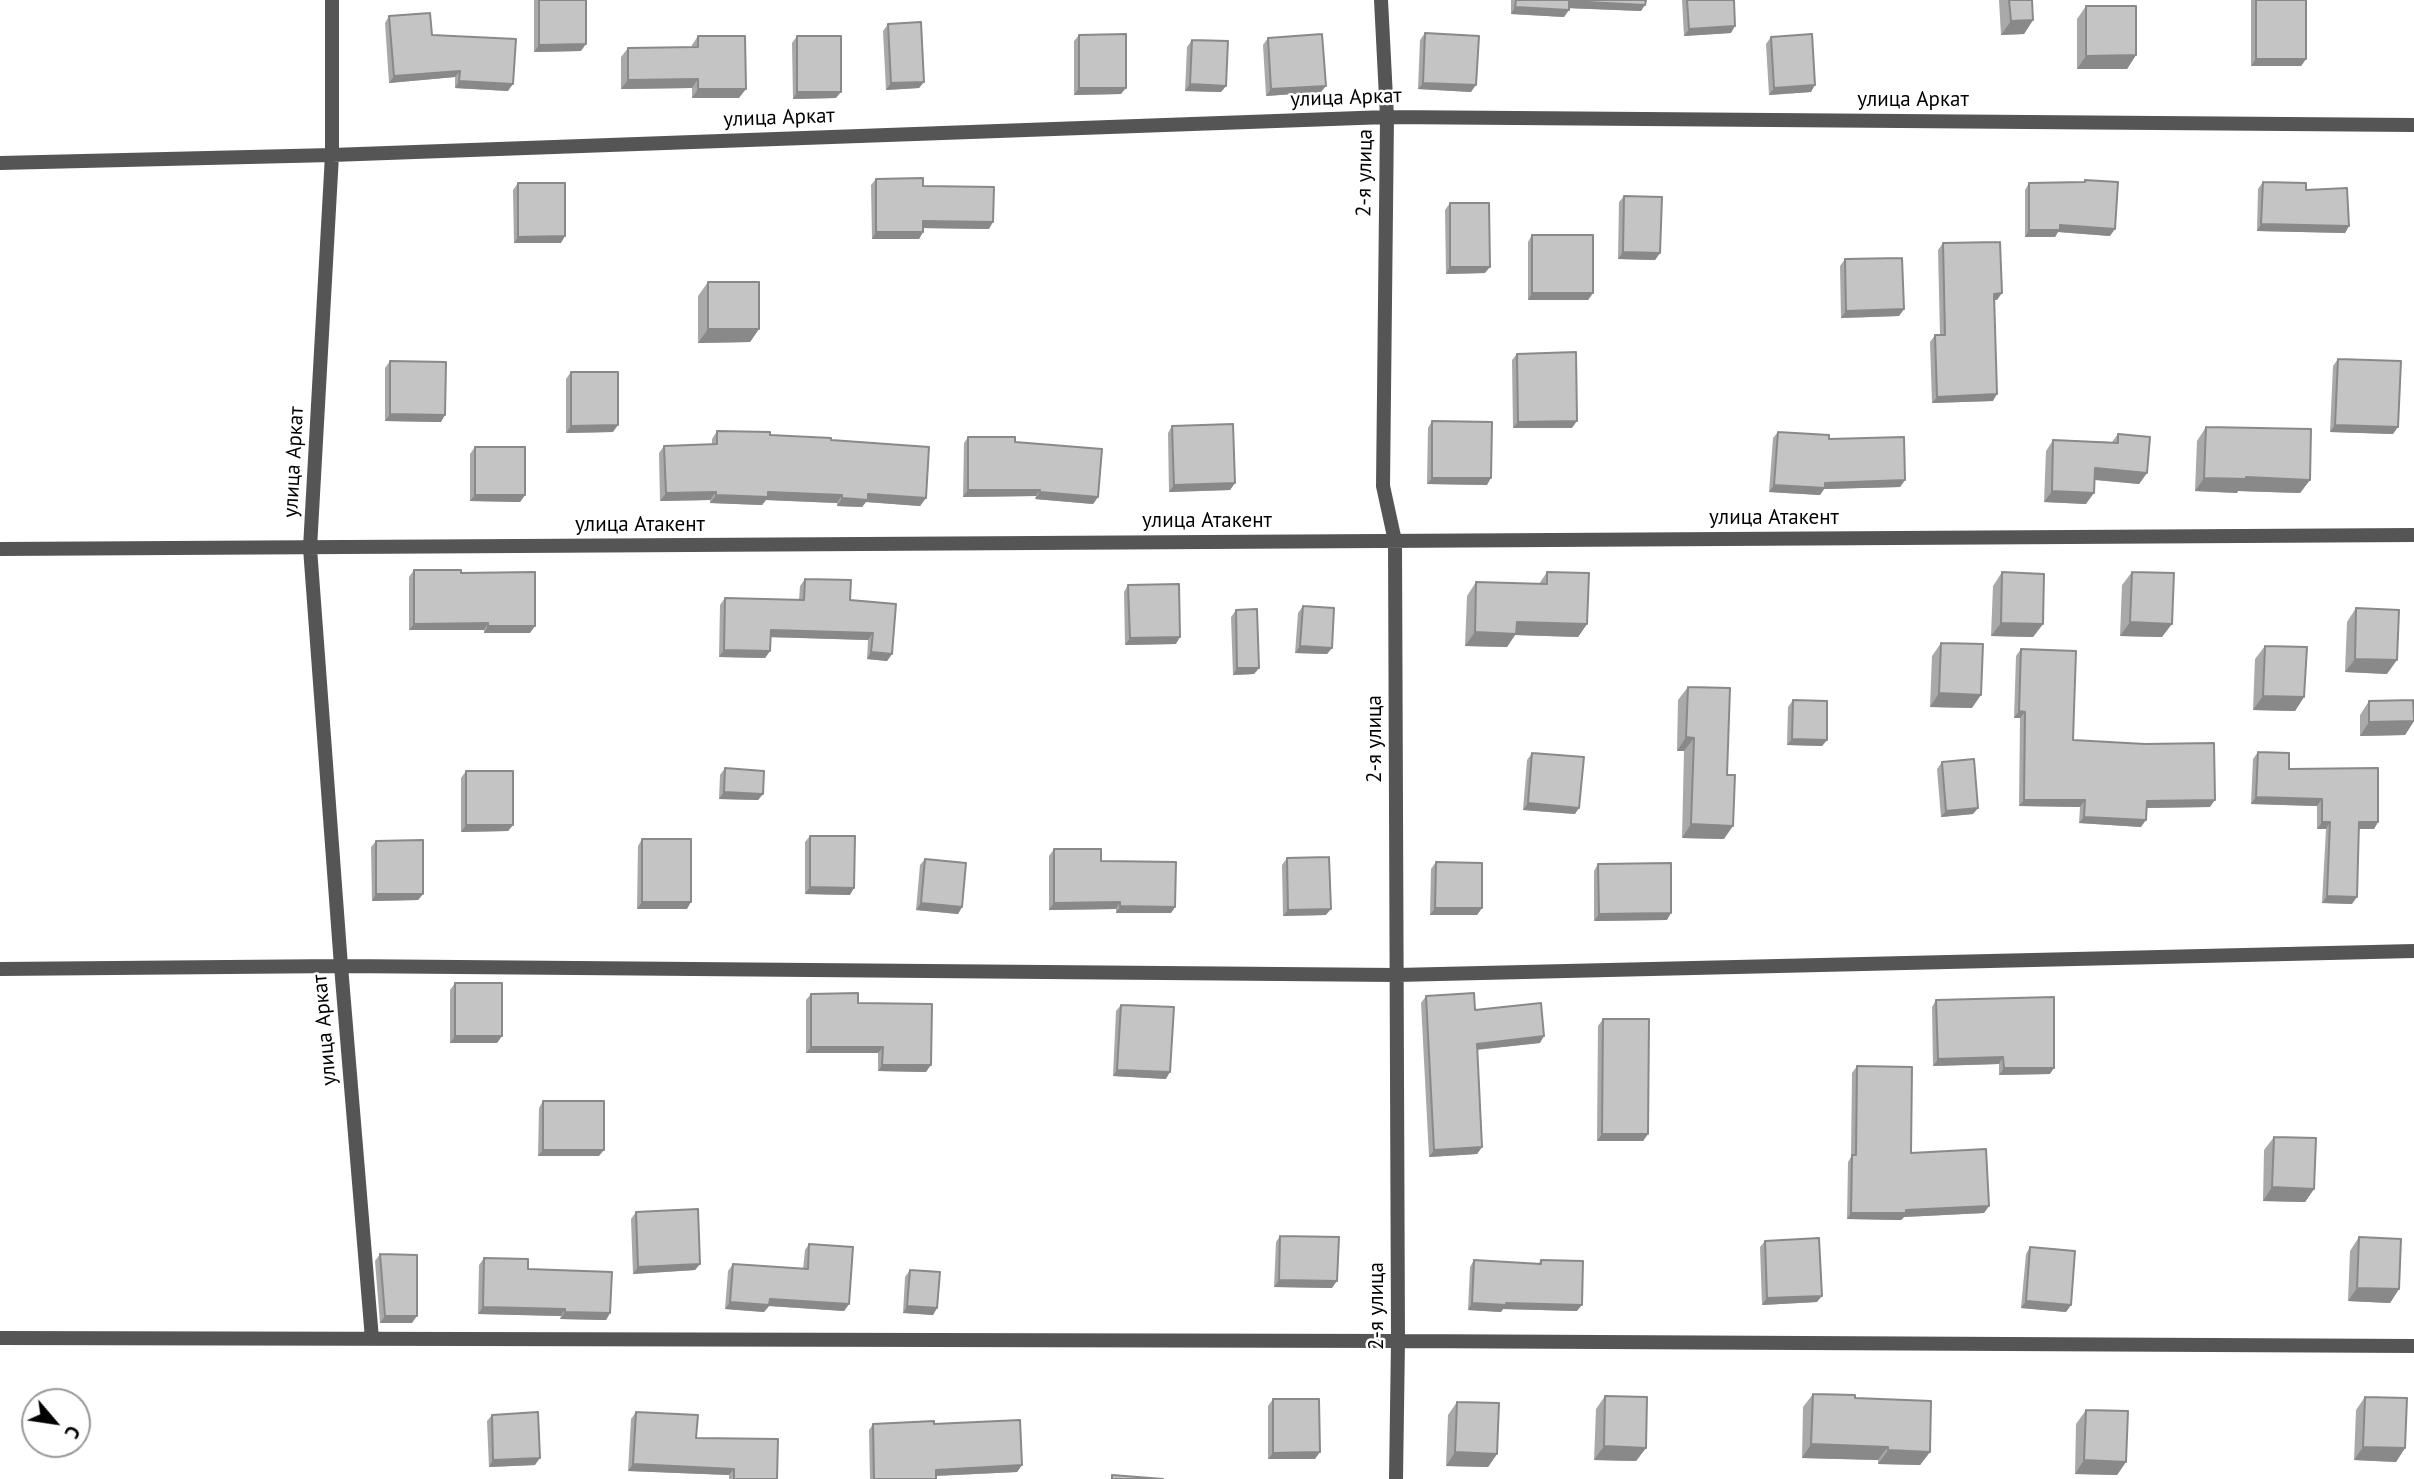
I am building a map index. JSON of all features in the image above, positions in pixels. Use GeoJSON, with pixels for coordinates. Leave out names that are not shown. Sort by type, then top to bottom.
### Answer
{"type":"FeatureCollection","features":[{"type":"Feature","properties":{"kind":"street"},"geometry":{"type":"LineString","coordinates":[[0,163],[332,155],[332,0]]}},
{"type":"Feature","properties":{"kind":"street","name":"2-я улица"},"geometry":{"type":"LineString","coordinates":[[1381,0],[1387,117],[1383,486],[1395,541],[1398,1341],[1396,1479]]}},
{"type":"Feature","properties":{"kind":"street","name":"улица Аркат"},"geometry":{"type":"LineString","coordinates":[[372,1339],[310,548],[332,155],[1387,117],[2414,125]]}},
{"type":"Feature","properties":{"kind":"street","name":"улица Атакент"},"geometry":{"type":"LineString","coordinates":[[0,549],[2414,535]]}},
{"type":"Feature","properties":{"kind":"street"},"geometry":{"type":"LineString","coordinates":[[0,970],[341,966],[1397,975],[2414,951]]}},
{"type":"Feature","properties":{"kind":"street"},"geometry":{"type":"LineString","coordinates":[[0,1338],[2414,1346]]}},
{"type":"Feature","properties":{"kind":"building"},"geometry":{"type":"Polygon","coordinates":[[[539,0],[586,0],[586,44],[539,45],[539,0]]]}},
{"type":"Feature","properties":{"kind":"building"},"geometry":{"type":"Polygon","coordinates":[[[1516,0],[1646,0],[1645,5],[1569,1],[1569,10],[1515,7],[1516,0]]]}},
{"type":"Feature","properties":{"kind":"building"},"geometry":{"type":"Polygon","coordinates":[[[1687,0],[1734,0],[1735,26],[1689,29],[1687,0]]]}},
{"type":"Feature","properties":{"kind":"building"},"geometry":{"type":"Polygon","coordinates":[[[2009,0],[2032,0],[2033,20],[2011,21],[2009,0]]]}},
{"type":"Feature","properties":{"kind":"building"},"geometry":{"type":"Polygon","coordinates":[[[2256,0],[2306,0],[2306,59],[2256,59],[2256,0]]]}},
{"type":"Feature","properties":{"kind":"building"},"geometry":{"type":"Polygon","coordinates":[[[2086,6],[2136,6],[2136,55],[2086,56],[2086,6]]]}},
{"type":"Feature","properties":{"kind":"building"},"geometry":{"type":"Polygon","coordinates":[[[430,13],[432,35],[516,39],[513,84],[459,81],[460,71],[394,76],[389,16],[430,13]]]}},
{"type":"Feature","properties":{"kind":"building"},"geometry":{"type":"Polygon","coordinates":[[[921,22],[924,82],[891,83],[888,24],[921,22]]]}},
{"type":"Feature","properties":{"kind":"building"},"geometry":{"type":"Polygon","coordinates":[[[1425,33],[1479,36],[1476,85],[1423,83],[1425,33]]]}},
{"type":"Feature","properties":{"kind":"building"},"geometry":{"type":"Polygon","coordinates":[[[1126,34],[1126,88],[1079,88],[1079,35],[1126,34]]]}},
{"type":"Feature","properties":{"kind":"building"},"geometry":{"type":"Polygon","coordinates":[[[1322,34],[1326,86],[1271,89],[1268,38],[1322,34]]]}},
{"type":"Feature","properties":{"kind":"building"},"geometry":{"type":"Polygon","coordinates":[[[1812,34],[1815,85],[1774,88],[1771,37],[1812,34]]]}},
{"type":"Feature","properties":{"kind":"building"},"geometry":{"type":"Polygon","coordinates":[[[698,36],[745,36],[746,89],[698,89],[698,79],[628,80],[628,48],[698,47],[698,36]]]}},
{"type":"Feature","properties":{"kind":"building"},"geometry":{"type":"Polygon","coordinates":[[[797,36],[841,36],[841,92],[797,92],[797,36]]]}},
{"type":"Feature","properties":{"kind":"building"},"geometry":{"type":"Polygon","coordinates":[[[1192,40],[1228,41],[1226,86],[1190,84],[1192,40]]]}},
{"type":"Feature","properties":{"kind":"building"},"geometry":{"type":"Polygon","coordinates":[[[923,178],[923,186],[994,187],[993,222],[923,221],[923,232],[876,232],[876,179],[923,178]]]}},
{"type":"Feature","properties":{"kind":"building"},"geometry":{"type":"Polygon","coordinates":[[[2085,180],[2118,182],[2115,229],[2060,225],[2060,230],[2029,230],[2029,183],[2085,180]]]}},
{"type":"Feature","properties":{"kind":"building"},"geometry":{"type":"Polygon","coordinates":[[[2263,182],[2306,183],[2306,190],[2347,188],[2349,226],[2261,224],[2263,182]]]}},
{"type":"Feature","properties":{"kind":"building"},"geometry":{"type":"Polygon","coordinates":[[[518,183],[565,183],[565,236],[518,237],[518,183]]]}},
{"type":"Feature","properties":{"kind":"building"},"geometry":{"type":"Polygon","coordinates":[[[1624,196],[1662,197],[1660,253],[1623,252],[1624,196]]]}},
{"type":"Feature","properties":{"kind":"building"},"geometry":{"type":"Polygon","coordinates":[[[1450,203],[1489,203],[1490,267],[1450,267],[1450,203]]]}},
{"type":"Feature","properties":{"kind":"building"},"geometry":{"type":"Polygon","coordinates":[[[1532,235],[1593,235],[1593,293],[1532,293],[1532,235]]]}},
{"type":"Feature","properties":{"kind":"building"},"geometry":{"type":"Polygon","coordinates":[[[2000,242],[2002,293],[1994,294],[1997,394],[1937,397],[1935,335],[1945,335],[1943,243],[2000,242]]]}},
{"type":"Feature","properties":{"kind":"building"},"geometry":{"type":"Polygon","coordinates":[[[1902,258],[1904,309],[1846,311],[1845,259],[1902,258]]]}},
{"type":"Feature","properties":{"kind":"building"},"geometry":{"type":"Polygon","coordinates":[[[708,282],[759,282],[759,329],[708,329],[708,282]]]}},
{"type":"Feature","properties":{"kind":"building"},"geometry":{"type":"Polygon","coordinates":[[[1576,352],[1577,421],[1518,422],[1517,354],[1576,352]]]}},
{"type":"Feature","properties":{"kind":"building"},"geometry":{"type":"Polygon","coordinates":[[[2338,359],[2401,361],[2398,427],[2335,425],[2338,359]]]}},
{"type":"Feature","properties":{"kind":"building"},"geometry":{"type":"Polygon","coordinates":[[[390,361],[446,362],[445,415],[390,414],[390,361]]]}},
{"type":"Feature","properties":{"kind":"building"},"geometry":{"type":"Polygon","coordinates":[[[571,372],[618,372],[618,425],[571,426],[571,372]]]}},
{"type":"Feature","properties":{"kind":"building"},"geometry":{"type":"Polygon","coordinates":[[[1432,421],[1492,422],[1491,478],[1432,478],[1432,421]]]}},
{"type":"Feature","properties":{"kind":"building"},"geometry":{"type":"Polygon","coordinates":[[[1233,424],[1235,483],[1174,485],[1172,426],[1233,424]]]}},
{"type":"Feature","properties":{"kind":"building"},"geometry":{"type":"Polygon","coordinates":[[[2206,427],[2311,429],[2310,480],[2204,478],[2206,427]]]}},
{"type":"Feature","properties":{"kind":"building"},"geometry":{"type":"Polygon","coordinates":[[[717,431],[770,432],[770,435],[929,447],[926,498],[868,494],[868,500],[842,498],[842,495],[768,492],[768,497],[716,495],[716,492],[666,493],[664,446],[717,444],[717,431]]]}},
{"type":"Feature","properties":{"kind":"building"},"geometry":{"type":"Polygon","coordinates":[[[1778,432],[1829,435],[1829,439],[1904,437],[1905,480],[1825,483],[1825,488],[1774,485],[1778,432]]]}},
{"type":"Feature","properties":{"kind":"building"},"geometry":{"type":"Polygon","coordinates":[[[2118,434],[2150,437],[2147,473],[2095,468],[2094,493],[2052,491],[2053,440],[2118,443],[2118,434]]]}},
{"type":"Feature","properties":{"kind":"building"},"geometry":{"type":"Polygon","coordinates":[[[968,437],[1015,437],[1015,442],[1102,449],[1098,497],[1040,490],[968,490],[968,437]]]}},
{"type":"Feature","properties":{"kind":"building"},"geometry":{"type":"Polygon","coordinates":[[[475,447],[525,447],[525,495],[475,495],[475,447]]]}},
{"type":"Feature","properties":{"kind":"building"},"geometry":{"type":"Polygon","coordinates":[[[414,570],[461,570],[461,573],[535,572],[535,626],[488,626],[488,623],[414,624],[414,570]]]}},
{"type":"Feature","properties":{"kind":"building"},"geometry":{"type":"Polygon","coordinates":[[[1547,572],[1589,573],[1587,624],[1517,622],[1516,634],[1475,632],[1476,582],[1547,584],[1547,572]]]}},
{"type":"Feature","properties":{"kind":"building"},"geometry":{"type":"Polygon","coordinates":[[[2002,572],[2044,574],[2043,624],[2001,623],[2002,572]]]}},
{"type":"Feature","properties":{"kind":"building"},"geometry":{"type":"Polygon","coordinates":[[[2132,572],[2174,573],[2172,624],[2130,622],[2132,572]]]}},
{"type":"Feature","properties":{"kind":"building"},"geometry":{"type":"Polygon","coordinates":[[[805,579],[851,580],[850,600],[896,604],[892,654],[871,652],[873,633],[771,630],[770,651],[724,650],[725,598],[804,600],[805,579]]]}},
{"type":"Feature","properties":{"kind":"building"},"geometry":{"type":"Polygon","coordinates":[[[1179,584],[1180,637],[1130,638],[1128,585],[1179,584]]]}},
{"type":"Feature","properties":{"kind":"building"},"geometry":{"type":"Polygon","coordinates":[[[1303,606],[1334,608],[1332,648],[1300,646],[1303,606]]]}},
{"type":"Feature","properties":{"kind":"building"},"geometry":{"type":"Polygon","coordinates":[[[2356,608],[2399,610],[2397,660],[2355,659],[2356,608]]]}},
{"type":"Feature","properties":{"kind":"building"},"geometry":{"type":"Polygon","coordinates":[[[1257,609],[1259,668],[1237,668],[1236,610],[1257,609]]]}},
{"type":"Feature","properties":{"kind":"building"},"geometry":{"type":"Polygon","coordinates":[[[1941,643],[1983,644],[1981,695],[1939,693],[1941,643]]]}},
{"type":"Feature","properties":{"kind":"building"},"geometry":{"type":"Polygon","coordinates":[[[2265,646],[2307,647],[2304,697],[2263,696],[2265,646]]]}},
{"type":"Feature","properties":{"kind":"building"},"geometry":{"type":"Polygon","coordinates":[[[2021,649],[2076,651],[2073,740],[2145,744],[2214,743],[2215,800],[2147,801],[2146,820],[2084,817],[2085,800],[2024,800],[2025,712],[2019,711],[2021,649]]]}},
{"type":"Feature","properties":{"kind":"building"},"geometry":{"type":"Polygon","coordinates":[[[1688,687],[1730,688],[1727,775],[1735,775],[1733,826],[1691,824],[1694,738],[1686,737],[1688,687]]]}},
{"type":"Feature","properties":{"kind":"building"},"geometry":{"type":"Polygon","coordinates":[[[1793,700],[1827,701],[1827,740],[1792,739],[1793,700]]]}},
{"type":"Feature","properties":{"kind":"building"},"geometry":{"type":"Polygon","coordinates":[[[2413,700],[2414,721],[2369,722],[2369,701],[2413,700]]]}},
{"type":"Feature","properties":{"kind":"building"},"geometry":{"type":"Polygon","coordinates":[[[2258,752],[2289,753],[2289,769],[2378,768],[2378,822],[2359,822],[2357,897],[2327,896],[2330,822],[2322,822],[2322,799],[2256,797],[2258,752]]]}},
{"type":"Feature","properties":{"kind":"building"},"geometry":{"type":"Polygon","coordinates":[[[1532,753],[1584,757],[1579,808],[1528,803],[1532,753]]]}},
{"type":"Feature","properties":{"kind":"building"},"geometry":{"type":"Polygon","coordinates":[[[1974,759],[1978,808],[1946,811],[1942,762],[1974,759]]]}},
{"type":"Feature","properties":{"kind":"building"},"geometry":{"type":"Polygon","coordinates":[[[725,768],[764,771],[763,794],[724,792],[725,768]]]}},
{"type":"Feature","properties":{"kind":"building"},"geometry":{"type":"Polygon","coordinates":[[[466,771],[513,771],[513,825],[466,825],[466,771]]]}},
{"type":"Feature","properties":{"kind":"building"},"geometry":{"type":"Polygon","coordinates":[[[810,836],[855,836],[854,888],[810,887],[810,836]]]}},
{"type":"Feature","properties":{"kind":"building"},"geometry":{"type":"Polygon","coordinates":[[[642,839],[691,839],[691,902],[642,902],[642,839]]]}},
{"type":"Feature","properties":{"kind":"building"},"geometry":{"type":"Polygon","coordinates":[[[423,840],[423,894],[376,894],[376,841],[423,840]]]}},
{"type":"Feature","properties":{"kind":"building"},"geometry":{"type":"Polygon","coordinates":[[[1054,849],[1101,849],[1101,861],[1176,862],[1175,907],[1120,906],[1120,902],[1054,903],[1054,849]]]}},
{"type":"Feature","properties":{"kind":"building"},"geometry":{"type":"Polygon","coordinates":[[[1329,857],[1331,909],[1288,910],[1287,858],[1329,857]]]}},
{"type":"Feature","properties":{"kind":"building"},"geometry":{"type":"Polygon","coordinates":[[[925,859],[966,863],[962,907],[921,903],[925,859]]]}},
{"type":"Feature","properties":{"kind":"building"},"geometry":{"type":"Polygon","coordinates":[[[1436,862],[1482,863],[1482,908],[1435,908],[1436,862]]]}},
{"type":"Feature","properties":{"kind":"building"},"geometry":{"type":"Polygon","coordinates":[[[1671,863],[1671,913],[1599,914],[1598,864],[1671,863]]]}},
{"type":"Feature","properties":{"kind":"building"},"geometry":{"type":"Polygon","coordinates":[[[455,983],[502,983],[502,1036],[455,1036],[455,983]]]}},
{"type":"Feature","properties":{"kind":"building"},"geometry":{"type":"Polygon","coordinates":[[[858,993],[858,1003],[932,1004],[931,1065],[882,1065],[883,1047],[811,1047],[811,994],[858,993]]]}},
{"type":"Feature","properties":{"kind":"building"},"geometry":{"type":"Polygon","coordinates":[[[1474,993],[1475,1010],[1541,1003],[1544,1036],[1477,1044],[1482,1147],[1434,1150],[1426,996],[1474,993]]]}},
{"type":"Feature","properties":{"kind":"building"},"geometry":{"type":"Polygon","coordinates":[[[2054,997],[2054,1068],[2004,1068],[2003,1057],[1938,1059],[1936,1000],[2054,997]]]}},
{"type":"Feature","properties":{"kind":"building"},"geometry":{"type":"Polygon","coordinates":[[[1121,1005],[1174,1007],[1170,1072],[1117,1070],[1121,1005]]]}},
{"type":"Feature","properties":{"kind":"building"},"geometry":{"type":"Polygon","coordinates":[[[1603,1019],[1649,1019],[1648,1134],[1602,1134],[1603,1019]]]}},
{"type":"Feature","properties":{"kind":"building"},"geometry":{"type":"Polygon","coordinates":[[[1857,1066],[1912,1067],[1911,1153],[1986,1149],[1989,1206],[1906,1210],[1906,1213],[1851,1213],[1852,1155],[1856,1155],[1857,1066]]]}},
{"type":"Feature","properties":{"kind":"building"},"geometry":{"type":"Polygon","coordinates":[[[543,1101],[604,1101],[604,1150],[543,1150],[543,1101]]]}},
{"type":"Feature","properties":{"kind":"building"},"geometry":{"type":"Polygon","coordinates":[[[2274,1137],[2316,1138],[2314,1189],[2272,1187],[2274,1137]]]}},
{"type":"Feature","properties":{"kind":"building"},"geometry":{"type":"Polygon","coordinates":[[[698,1209],[700,1264],[638,1267],[636,1212],[698,1209]]]}},
{"type":"Feature","properties":{"kind":"building"},"geometry":{"type":"Polygon","coordinates":[[[1280,1236],[1339,1237],[1337,1281],[1279,1280],[1280,1236]]]}},
{"type":"Feature","properties":{"kind":"building"},"geometry":{"type":"Polygon","coordinates":[[[2359,1237],[2401,1239],[2399,1289],[2357,1288],[2359,1237]]]}},
{"type":"Feature","properties":{"kind":"building"},"geometry":{"type":"Polygon","coordinates":[[[1819,1238],[1822,1296],[1767,1298],[1765,1241],[1819,1238]]]}},
{"type":"Feature","properties":{"kind":"building"},"geometry":{"type":"Polygon","coordinates":[[[809,1244],[853,1247],[849,1304],[770,1299],[769,1305],[730,1302],[733,1264],[808,1269],[809,1244]]]}},
{"type":"Feature","properties":{"kind":"building"},"geometry":{"type":"Polygon","coordinates":[[[2030,1247],[2075,1251],[2071,1305],[2026,1301],[2030,1247]]]}},
{"type":"Feature","properties":{"kind":"building"},"geometry":{"type":"Polygon","coordinates":[[[380,1254],[417,1255],[417,1316],[385,1316],[380,1254]]]}},
{"type":"Feature","properties":{"kind":"building"},"geometry":{"type":"Polygon","coordinates":[[[484,1258],[528,1259],[528,1269],[612,1272],[610,1313],[483,1307],[484,1258]]]}},
{"type":"Feature","properties":{"kind":"building"},"geometry":{"type":"Polygon","coordinates":[[[1474,1260],[1541,1264],[1541,1260],[1583,1261],[1582,1305],[1472,1303],[1474,1260]]]}},
{"type":"Feature","properties":{"kind":"building"},"geometry":{"type":"Polygon","coordinates":[[[910,1270],[940,1272],[937,1308],[907,1306],[910,1270]]]}},
{"type":"Feature","properties":{"kind":"building"},"geometry":{"type":"Polygon","coordinates":[[[1813,1394],[1931,1401],[1930,1452],[1888,1450],[1888,1447],[1811,1444],[1813,1394]]]}},
{"type":"Feature","properties":{"kind":"building"},"geometry":{"type":"Polygon","coordinates":[[[1605,1396],[1647,1397],[1646,1448],[1604,1446],[1605,1396]]]}},
{"type":"Feature","properties":{"kind":"building"},"geometry":{"type":"Polygon","coordinates":[[[2365,1397],[2407,1398],[2405,1448],[2363,1447],[2365,1397]]]}},
{"type":"Feature","properties":{"kind":"building"},"geometry":{"type":"Polygon","coordinates":[[[1273,1399],[1319,1399],[1320,1452],[1273,1453],[1273,1399]]]}},
{"type":"Feature","properties":{"kind":"building"},"geometry":{"type":"Polygon","coordinates":[[[1457,1402],[1499,1403],[1497,1454],[1455,1452],[1457,1402]]]}},
{"type":"Feature","properties":{"kind":"building"},"geometry":{"type":"Polygon","coordinates":[[[2086,1410],[2128,1411],[2126,1462],[2084,1460],[2086,1410]]]}},
{"type":"Feature","properties":{"kind":"building"},"geometry":{"type":"Polygon","coordinates":[[[538,1412],[540,1458],[493,1460],[492,1415],[538,1412]]]}},
{"type":"Feature","properties":{"kind":"building"},"geometry":{"type":"Polygon","coordinates":[[[636,1412],[698,1415],[696,1438],[778,1439],[777,1479],[734,1479],[734,1469],[633,1464],[636,1412]]]}},
{"type":"Feature","properties":{"kind":"building"},"geometry":{"type":"Polygon","coordinates":[[[1020,1420],[1022,1465],[936,1470],[936,1479],[874,1479],[873,1424],[1020,1420]]]}},
{"type":"Feature","properties":{"kind":"building"},"geometry":{"type":"Polygon","coordinates":[[[1112,1475],[1163,1479],[1112,1479],[1112,1475]]]}}]}
